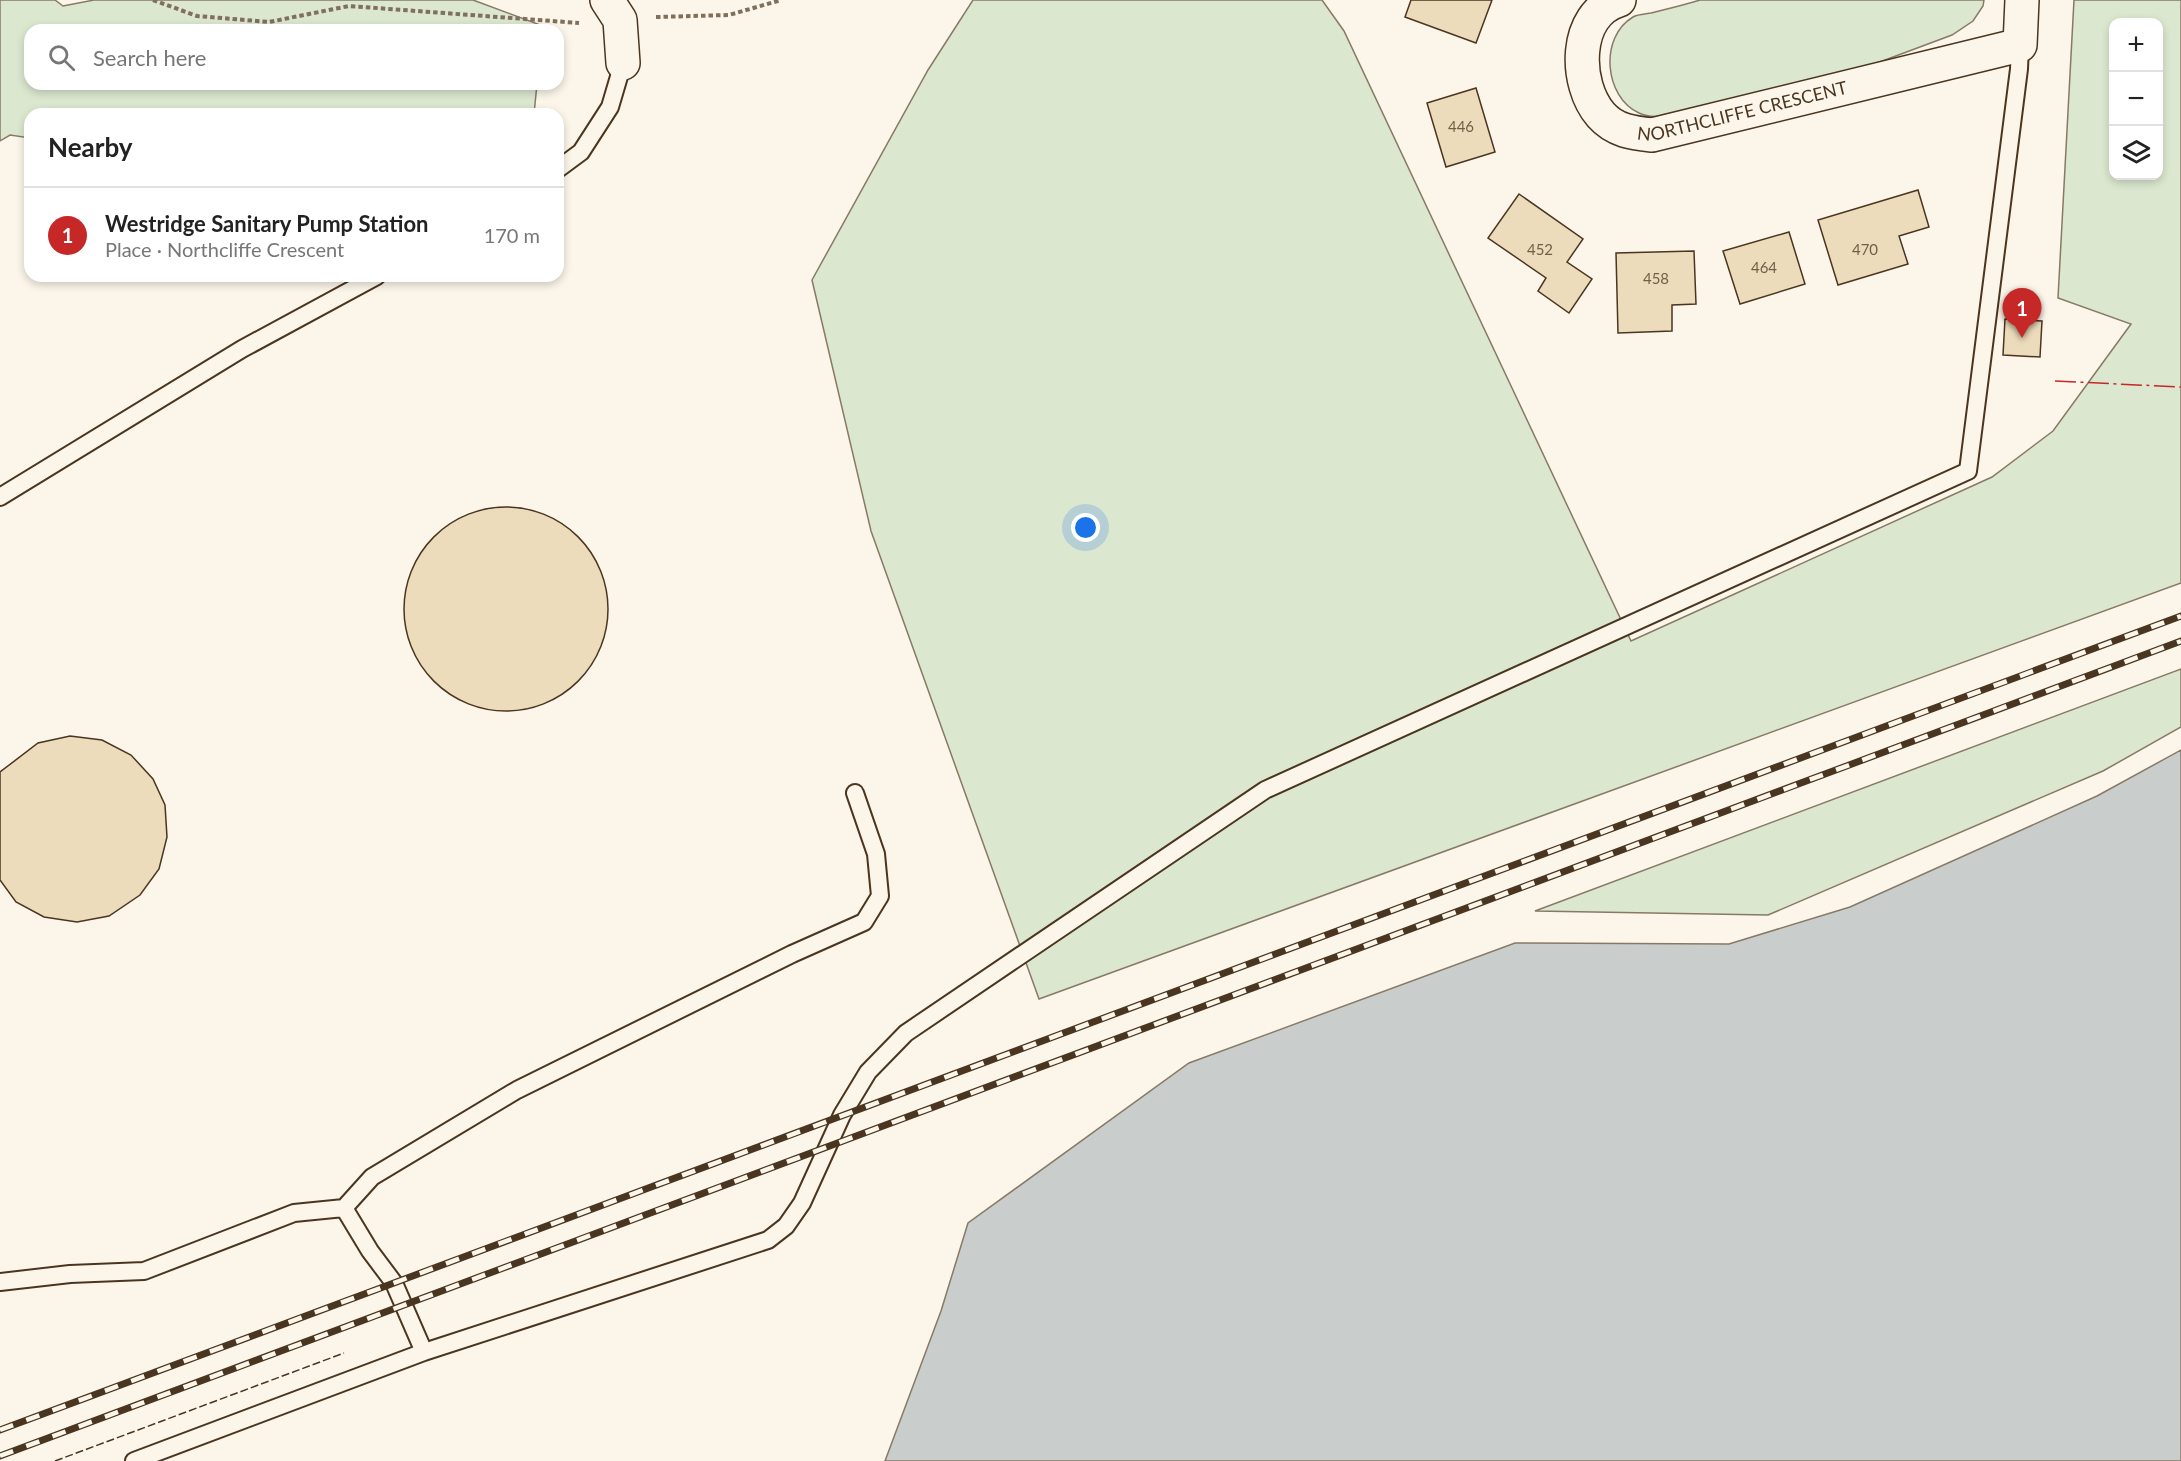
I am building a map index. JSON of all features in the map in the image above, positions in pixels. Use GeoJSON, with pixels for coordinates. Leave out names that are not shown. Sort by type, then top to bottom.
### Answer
{"type":"FeatureCollection","features":[{"type":"Feature","properties":{"kind":"street"},"geometry":{"type":"LineString","coordinates":[[607,0],[620,20],[623,63]]}},
{"type":"Feature","properties":{"kind":"street","name":"NORTHCLIFFE CRESCENT"},"geometry":{"type":"LineString","coordinates":[[1619,0],[1610,3],[1590,21],[1583,42],[1583,68],[1589,94],[1602,116],[1625,132],[1652,135],[2020,45]]}},
{"type":"Feature","properties":{"kind":"street"},"geometry":{"type":"LineString","coordinates":[[2020,45],[2022,0]]}},
{"type":"Feature","properties":{"kind":"lane"},"geometry":{"type":"LineString","coordinates":[[134,1461],[424,1352],[768,1240],[786,1226],[802,1203],[842,1115],[868,1072],[906,1033],[1265,790],[1968,471],[2019,69],[2020,45]]}},
{"type":"Feature","properties":{"kind":"lane"},"geometry":{"type":"LineString","coordinates":[[564,165],[581,152],[610,107],[623,63]]}},
{"type":"Feature","properties":{"kind":"lane"},"geometry":{"type":"LineString","coordinates":[[0,497],[242,349],[365,282]]}},
{"type":"Feature","properties":{"kind":"lane"},"geometry":{"type":"LineString","coordinates":[[0,1282],[70,1274],[144,1271],[294,1213],[344,1208],[372,1177],[517,1090],[792,954],[864,922],[880,896],[876,854],[855,793]]}},
{"type":"Feature","properties":{"kind":"lane"},"geometry":{"type":"LineString","coordinates":[[344,1208],[370,1251],[394,1283],[424,1352]]}},
{"type":"Feature","properties":{"kind":"path"},"geometry":{"type":"LineString","coordinates":[[153,0],[197,16],[269,22],[348,6],[583,23]]}},
{"type":"Feature","properties":{"kind":"path"},"geometry":{"type":"LineString","coordinates":[[651,17],[729,15],[781,0]]}},
{"type":"Feature","properties":{"kind":"green space"},"geometry":{"type":"Polygon","coordinates":[[[0,0],[55,0],[63,6],[94,0],[473,0],[538,24],[24,24],[24,90],[536,90],[535,108],[24,108],[24,137],[10,135],[0,141],[0,0]]]}},
{"type":"Feature","properties":{"kind":"green space"},"geometry":{"type":"Polygon","coordinates":[[[973,0],[1322,0],[1344,31],[1631,641],[1992,477],[2053,431],[2131,324],[2058,298],[2074,0],[2181,0],[2181,583],[1039,999],[871,531],[812,280],[928,70],[973,0]]]}},
{"type":"Feature","properties":{"kind":"green space"},"geometry":{"type":"Polygon","coordinates":[[[1700,0],[1984,0],[1983,6],[1973,21],[1952,35],[1869,66],[1673,114],[1655,117],[1639,113],[1627,105],[1613,81],[1610,66],[1615,38],[1622,26],[1635,16],[1700,0]]]}},
{"type":"Feature","properties":{"kind":"green space"},"geometry":{"type":"Polygon","coordinates":[[[2181,669],[2181,727],[2103,771],[1768,915],[1535,911],[2181,669]]]}},
{"type":"Feature","properties":{"kind":"shaded area"},"geometry":{"type":"Polygon","coordinates":[[[2181,750],[2181,1461],[885,1461],[941,1311],[968,1223],[1189,1063],[1515,943],[1729,944],[1850,907],[2097,796],[2181,750]]]}},
{"type":"Feature","properties":{"kind":"building"},"geometry":{"type":"Polygon","coordinates":[[[1411,0],[1492,0],[1476,43],[1405,17],[1411,0]]]}},
{"type":"Feature","properties":{"kind":"building"},"geometry":{"type":"Polygon","coordinates":[[[1476,88],[1495,152],[1446,167],[1427,103],[1476,88]]]}},
{"type":"Feature","properties":{"kind":"building"},"geometry":{"type":"Polygon","coordinates":[[[1918,190],[1929,227],[1899,236],[1908,264],[1838,285],[1818,220],[1918,190]]]}},
{"type":"Feature","properties":{"kind":"building"},"geometry":{"type":"Polygon","coordinates":[[[1519,194],[1583,239],[1567,262],[1592,279],[1569,313],[1538,291],[1546,278],[1488,238],[1519,194]]]}},
{"type":"Feature","properties":{"kind":"building"},"geometry":{"type":"Polygon","coordinates":[[[1789,232],[1805,284],[1740,304],[1723,251],[1789,232]]]}},
{"type":"Feature","properties":{"kind":"building"},"geometry":{"type":"Polygon","coordinates":[[[1694,251],[1696,304],[1672,305],[1672,331],[1618,333],[1616,253],[1694,251]]]}},
{"type":"Feature","properties":{"kind":"building"},"geometry":{"type":"Polygon","coordinates":[[[2005,319],[2042,321],[2040,357],[2003,355],[2005,319]]]}},
{"type":"Feature","properties":{"kind":"building"},"geometry":{"type":"Polygon","coordinates":[[[496,507],[516,507],[536,511],[554,519],[571,530],[585,544],[604,579],[608,609],[604,639],[596,657],[585,674],[571,688],[536,707],[516,711],[496,711],[476,707],[458,699],[441,688],[427,674],[408,639],[404,619],[404,599],[408,579],[416,561],[427,544],[441,530],[476,511],[496,507]]]}},
{"type":"Feature","properties":{"kind":"building"},"geometry":{"type":"Polygon","coordinates":[[[70,736],[102,740],[131,755],[153,779],[165,805],[167,837],[159,869],[140,895],[109,916],[77,922],[44,917],[16,902],[0,880],[0,772],[38,743],[70,736]]]}},
{"type":"Feature","properties":{"kind":"railway"},"geometry":{"type":"LineString","coordinates":[[0,1430],[2181,616]]}},
{"type":"Feature","properties":{"kind":"railway"},"geometry":{"type":"LineString","coordinates":[[0,1456],[2181,641]]}},
{"type":"Feature","properties":{"kind":"fence"},"geometry":{"type":"LineString","coordinates":[[55,1461],[344,1353]]}},
{"type":"Feature","properties":{"kind":"power"},"geometry":{"type":"LineString","coordinates":[[2055,381],[2181,387]]}},
{"type":"Feature","properties":{"kind":"place","name":"Westridge Sanitary Pump Station"},"geometry":{"type":"Point","coordinates":[2022,338]}}]}
